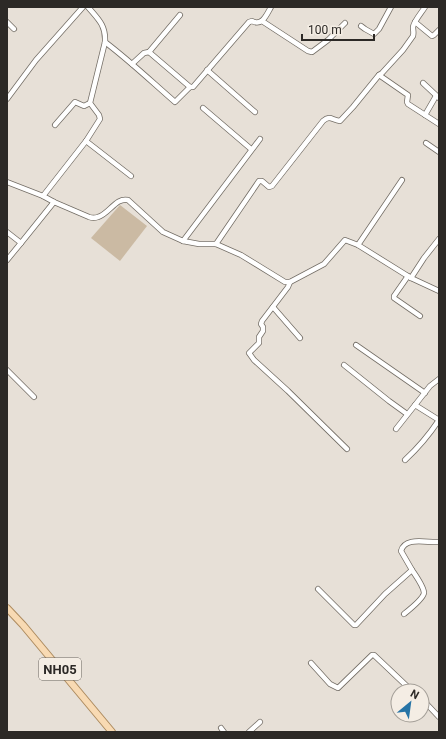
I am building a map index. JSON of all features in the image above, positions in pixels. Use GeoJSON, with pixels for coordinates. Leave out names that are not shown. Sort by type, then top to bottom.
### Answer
{"type":"FeatureCollection","features":[{"type":"Feature","properties":{"kind":"main road","name":"NH05"},"geometry":{"type":"LineString","coordinates":[[7,608],[23,625],[112,732]]}},
{"type":"Feature","properties":{"kind":"street"},"geometry":{"type":"LineString","coordinates":[[7,99],[36,60],[83,7]]}},
{"type":"Feature","properties":{"kind":"street"},"geometry":{"type":"LineString","coordinates":[[55,125],[75,102],[84,106],[90,103],[106,33],[100,20],[88,7]]}},
{"type":"Feature","properties":{"kind":"street"},"geometry":{"type":"LineString","coordinates":[[105,42],[124,56],[176,102],[190,87],[193,87],[249,22],[252,21],[258,23],[262,21],[271,7]]}},
{"type":"Feature","properties":{"kind":"street"},"geometry":{"type":"LineString","coordinates":[[361,26],[374,34],[391,7]]}},
{"type":"Feature","properties":{"kind":"street"},"geometry":{"type":"LineString","coordinates":[[216,244],[259,181],[262,181],[269,187],[272,186],[323,121],[329,117],[340,121],[379,75],[403,50],[413,36],[413,27],[415,22],[425,7]]}},
{"type":"Feature","properties":{"kind":"street"},"geometry":{"type":"LineString","coordinates":[[132,64],[144,53],[149,52],[180,15]]}},
{"type":"Feature","properties":{"kind":"street"},"geometry":{"type":"LineString","coordinates":[[262,21],[308,51],[312,52],[328,40],[345,23]]}},
{"type":"Feature","properties":{"kind":"street"},"geometry":{"type":"LineString","coordinates":[[7,22],[14,29]]}},
{"type":"Feature","properties":{"kind":"street"},"geometry":{"type":"LineString","coordinates":[[415,22],[432,36],[439,30]]}},
{"type":"Feature","properties":{"kind":"street"},"geometry":{"type":"LineString","coordinates":[[149,52],[190,87]]}},
{"type":"Feature","properties":{"kind":"street"},"geometry":{"type":"LineString","coordinates":[[207,70],[255,112]]}},
{"type":"Feature","properties":{"kind":"street"},"geometry":{"type":"LineString","coordinates":[[379,75],[408,95],[408,104],[439,124]]}},
{"type":"Feature","properties":{"kind":"street"},"geometry":{"type":"LineString","coordinates":[[423,83],[438,97],[425,115]]}},
{"type":"Feature","properties":{"kind":"street"},"geometry":{"type":"LineString","coordinates":[[43,196],[86,141],[100,119],[99,115],[90,103]]}},
{"type":"Feature","properties":{"kind":"street"},"geometry":{"type":"LineString","coordinates":[[203,108],[251,149]]}},
{"type":"Feature","properties":{"kind":"street"},"geometry":{"type":"LineString","coordinates":[[183,241],[260,139]]}},
{"type":"Feature","properties":{"kind":"street"},"geometry":{"type":"LineString","coordinates":[[86,141],[131,176]]}},
{"type":"Feature","properties":{"kind":"street"},"geometry":{"type":"LineString","coordinates":[[426,143],[439,152]]}},
{"type":"Feature","properties":{"kind":"street"},"geometry":{"type":"LineString","coordinates":[[358,245],[402,180]]}},
{"type":"Feature","properties":{"kind":"street"},"geometry":{"type":"LineString","coordinates":[[7,182],[94,218],[100,217],[120,200],[128,200],[163,232],[183,241],[198,244],[216,244],[241,255],[285,282],[290,282],[324,264],[345,240],[358,245],[410,277],[439,291]]}},
{"type":"Feature","properties":{"kind":"street"},"geometry":{"type":"LineString","coordinates":[[7,260],[54,202]]}},
{"type":"Feature","properties":{"kind":"street"},"geometry":{"type":"LineString","coordinates":[[7,232],[22,243]]}},
{"type":"Feature","properties":{"kind":"street"},"geometry":{"type":"LineString","coordinates":[[420,316],[394,298],[394,296],[439,239]]}},
{"type":"Feature","properties":{"kind":"street"},"geometry":{"type":"LineString","coordinates":[[290,282],[288,288],[260,324],[263,327],[263,331],[259,337],[258,343],[249,353],[254,360],[347,449]]}},
{"type":"Feature","properties":{"kind":"street"},"geometry":{"type":"LineString","coordinates":[[273,307],[300,338]]}},
{"type":"Feature","properties":{"kind":"street"},"geometry":{"type":"LineString","coordinates":[[356,345],[425,392]]}},
{"type":"Feature","properties":{"kind":"street"},"geometry":{"type":"LineString","coordinates":[[344,365],[407,414]]}},
{"type":"Feature","properties":{"kind":"street"},"geometry":{"type":"LineString","coordinates":[[7,370],[34,397]]}},
{"type":"Feature","properties":{"kind":"street"},"geometry":{"type":"LineString","coordinates":[[396,428],[430,386],[439,379]]}},
{"type":"Feature","properties":{"kind":"street"},"geometry":{"type":"LineString","coordinates":[[405,460],[432,431],[439,420],[415,405]]}},
{"type":"Feature","properties":{"kind":"street"},"geometry":{"type":"LineString","coordinates":[[404,614],[422,597],[424,593],[401,550],[405,544],[416,542],[439,542]]}},
{"type":"Feature","properties":{"kind":"street"},"geometry":{"type":"LineString","coordinates":[[318,589],[354,625],[356,625],[384,594],[412,570]]}},
{"type":"Feature","properties":{"kind":"street"},"geometry":{"type":"LineString","coordinates":[[311,663],[330,684],[338,688],[372,655],[374,655],[404,683]]}},
{"type":"Feature","properties":{"kind":"street"},"geometry":{"type":"LineString","coordinates":[[430,707],[439,717]]}},
{"type":"Feature","properties":{"kind":"street"},"geometry":{"type":"LineString","coordinates":[[249,732],[260,722]]}},
{"type":"Feature","properties":{"kind":"shaded area"},"geometry":{"type":"Polygon","coordinates":[[[120,205],[147,226],[120,261],[91,238],[120,205]]]}}]}
